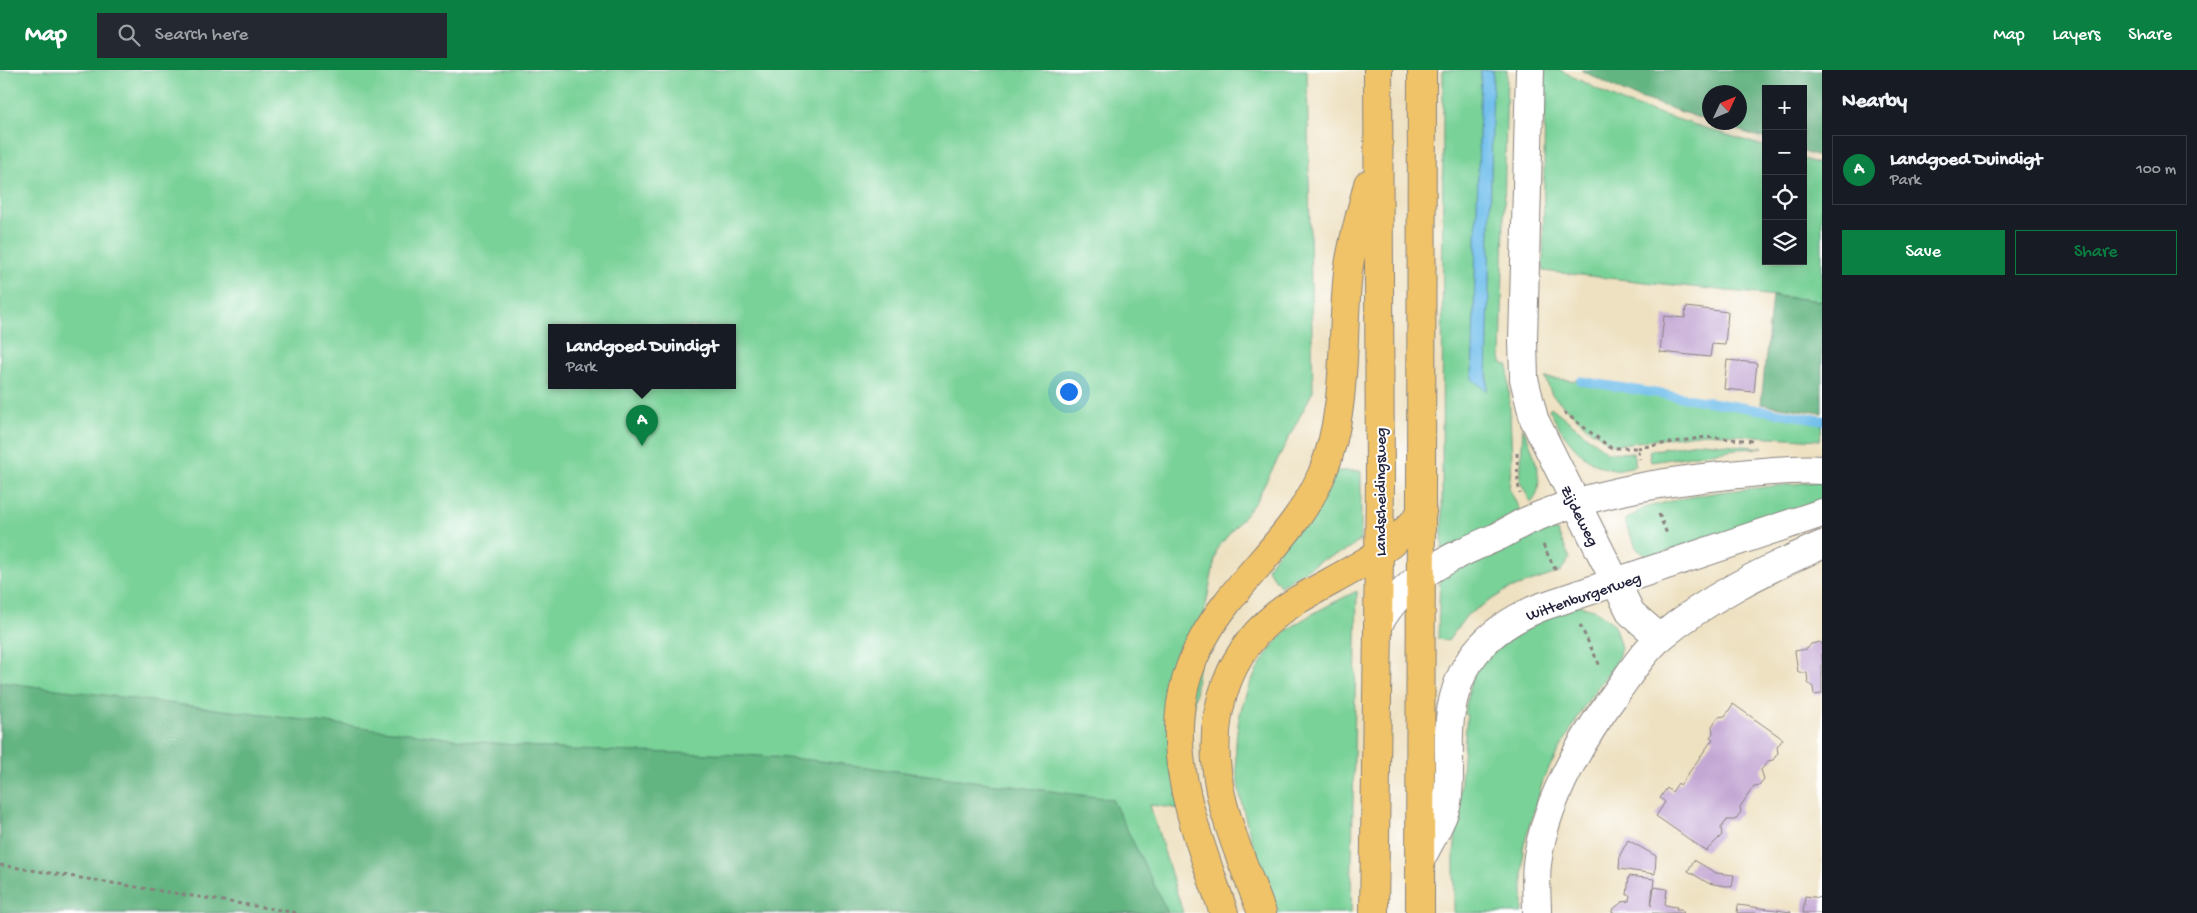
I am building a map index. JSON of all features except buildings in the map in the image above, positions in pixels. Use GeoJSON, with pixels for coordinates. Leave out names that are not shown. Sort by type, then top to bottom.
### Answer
{"type":"FeatureCollection","features":[{"type":"Feature","properties":{"kind":"main road","name":"Landscheidingsweg"},"geometry":{"type":"LineString","coordinates":[[1374,913],[1379,555],[1378,70]]}},
{"type":"Feature","properties":{"kind":"main road"},"geometry":{"type":"LineString","coordinates":[[1420,913],[1422,70]]}},
{"type":"Feature","properties":{"kind":"main road"},"geometry":{"type":"LineString","coordinates":[[1224,913],[1191,818],[1181,774],[1181,703],[1191,663],[1212,624],[1226,604],[1301,513],[1322,474],[1335,431],[1339,406],[1348,270],[1379,136]]}},
{"type":"Feature","properties":{"kind":"main road"},"geometry":{"type":"LineString","coordinates":[[1262,913],[1236,844],[1220,792],[1216,760],[1216,727],[1226,682],[1245,648],[1274,617],[1318,588],[1379,555],[1397,540],[1422,512]]}},
{"type":"Feature","properties":{"kind":"street","name":"Zijdeweg"},"geometry":{"type":"LineString","coordinates":[[1530,70],[1524,379],[1534,419],[1630,613],[1660,638]]}},
{"type":"Feature","properties":{"kind":"street"},"geometry":{"type":"LineString","coordinates":[[1378,625],[1394,600],[1421,575],[1454,556],[1526,521],[1575,504],[1648,485],[1734,475],[1822,470]]}},
{"type":"Feature","properties":{"kind":"street","name":"Wittenburgerweg"},"geometry":{"type":"LineString","coordinates":[[1420,859],[1447,805],[1449,727],[1458,680],[1471,658],[1499,628],[1541,607],[1616,584],[1822,513]]}},
{"type":"Feature","properties":{"kind":"street"},"geometry":{"type":"LineString","coordinates":[[1537,913],[1537,863],[1552,805],[1593,725],[1633,669],[1660,638],[1699,609],[1775,566],[1822,544]]}},
{"type":"Feature","properties":{"kind":"path"},"geometry":{"type":"LineString","coordinates":[[1637,448],[1706,437],[1762,442]]}},
{"type":"Feature","properties":{"kind":"path"},"geometry":{"type":"LineString","coordinates":[[0,865],[298,913]]}},
{"type":"Feature","properties":{"kind":"green space"},"geometry":{"type":"Polygon","coordinates":[[[0,70],[1307,70],[1313,391],[1256,501],[1217,549],[1204,615],[1182,809],[1150,805],[1183,913],[0,913],[0,70]]]}},
{"type":"Feature","properties":{"kind":"green space"},"geometry":{"type":"Polygon","coordinates":[[[1443,70],[1507,70],[1501,363],[1508,365],[1512,459],[1509,488],[1520,511],[1442,551],[1443,70]]]}},
{"type":"Feature","properties":{"kind":"green space"},"geometry":{"type":"Polygon","coordinates":[[[1545,70],[1560,70],[1622,102],[1702,127],[1702,130],[1712,130],[1762,146],[1762,265],[1807,265],[1807,160],[1822,165],[1822,301],[1543,271],[1545,70]]]}},
{"type":"Feature","properties":{"kind":"green space"},"geometry":{"type":"Polygon","coordinates":[[[1581,70],[1822,70],[1822,158],[1807,153],[1807,85],[1762,85],[1762,138],[1737,130],[1747,130],[1747,85],[1702,85],[1702,119],[1625,93],[1581,70]]]}},
{"type":"Feature","properties":{"kind":"green space"},"geometry":{"type":"Polygon","coordinates":[[[1772,296],[1822,301],[1822,413],[1761,404],[1772,296]]]}},
{"type":"Feature","properties":{"kind":"green space"},"geometry":{"type":"Polygon","coordinates":[[[1545,378],[1581,381],[1822,421],[1820,440],[1705,433],[1614,445],[1590,430],[1552,395],[1545,378]]]}},
{"type":"Feature","properties":{"kind":"green space"},"geometry":{"type":"Polygon","coordinates":[[[1551,407],[1607,452],[1633,453],[1636,466],[1612,469],[1599,466],[1590,461],[1581,454],[1559,427],[1549,409],[1551,407]]]}},
{"type":"Feature","properties":{"kind":"green space"},"geometry":{"type":"Polygon","coordinates":[[[1523,427],[1537,466],[1538,486],[1536,495],[1531,503],[1520,481],[1523,427]]]}},
{"type":"Feature","properties":{"kind":"green space"},"geometry":{"type":"Polygon","coordinates":[[[1703,442],[1763,448],[1736,449],[1651,462],[1649,451],[1703,442]]]}},
{"type":"Feature","properties":{"kind":"green space"},"geometry":{"type":"Polygon","coordinates":[[[1334,471],[1361,471],[1361,539],[1350,549],[1320,561],[1280,586],[1267,568],[1334,471]]]}},
{"type":"Feature","properties":{"kind":"green space"},"geometry":{"type":"Polygon","coordinates":[[[1822,481],[1822,502],[1648,557],[1637,549],[1624,521],[1644,508],[1679,499],[1719,492],[1822,481]]]}},
{"type":"Feature","properties":{"kind":"green space"},"geometry":{"type":"Polygon","coordinates":[[[1536,529],[1557,531],[1570,558],[1560,572],[1507,590],[1467,615],[1448,641],[1438,639],[1440,573],[1536,529]]]}},
{"type":"Feature","properties":{"kind":"green space"},"geometry":{"type":"Polygon","coordinates":[[[1357,591],[1351,913],[1278,913],[1247,825],[1240,796],[1236,766],[1237,736],[1242,706],[1261,663],[1273,645],[1288,630],[1330,604],[1357,591]]]}},
{"type":"Feature","properties":{"kind":"green space"},"geometry":{"type":"Polygon","coordinates":[[[1578,605],[1594,609],[1614,624],[1621,648],[1617,661],[1586,703],[1544,777],[1523,848],[1523,913],[1454,913],[1454,855],[1467,715],[1464,714],[1474,673],[1481,660],[1504,638],[1533,622],[1578,605]]]}},
{"type":"Feature","properties":{"kind":"green space"},"geometry":{"type":"Polygon","coordinates":[[[0,682],[471,741],[572,750],[746,755],[812,760],[1112,799],[1168,913],[0,913],[0,682]]]}},
{"type":"Feature","properties":{"kind":"water"},"geometry":{"type":"Polygon","coordinates":[[[1481,70],[1493,70],[1487,391],[1472,379],[1481,70]]]}},
{"type":"Feature","properties":{"kind":"waterway"},"geometry":{"type":"LineString","coordinates":[[1581,381],[1822,420]]}},
{"type":"Feature","properties":{"kind":"place","name":"Landgoed Duindigt"},"geometry":{"type":"Point","coordinates":[642,446]}}]}
